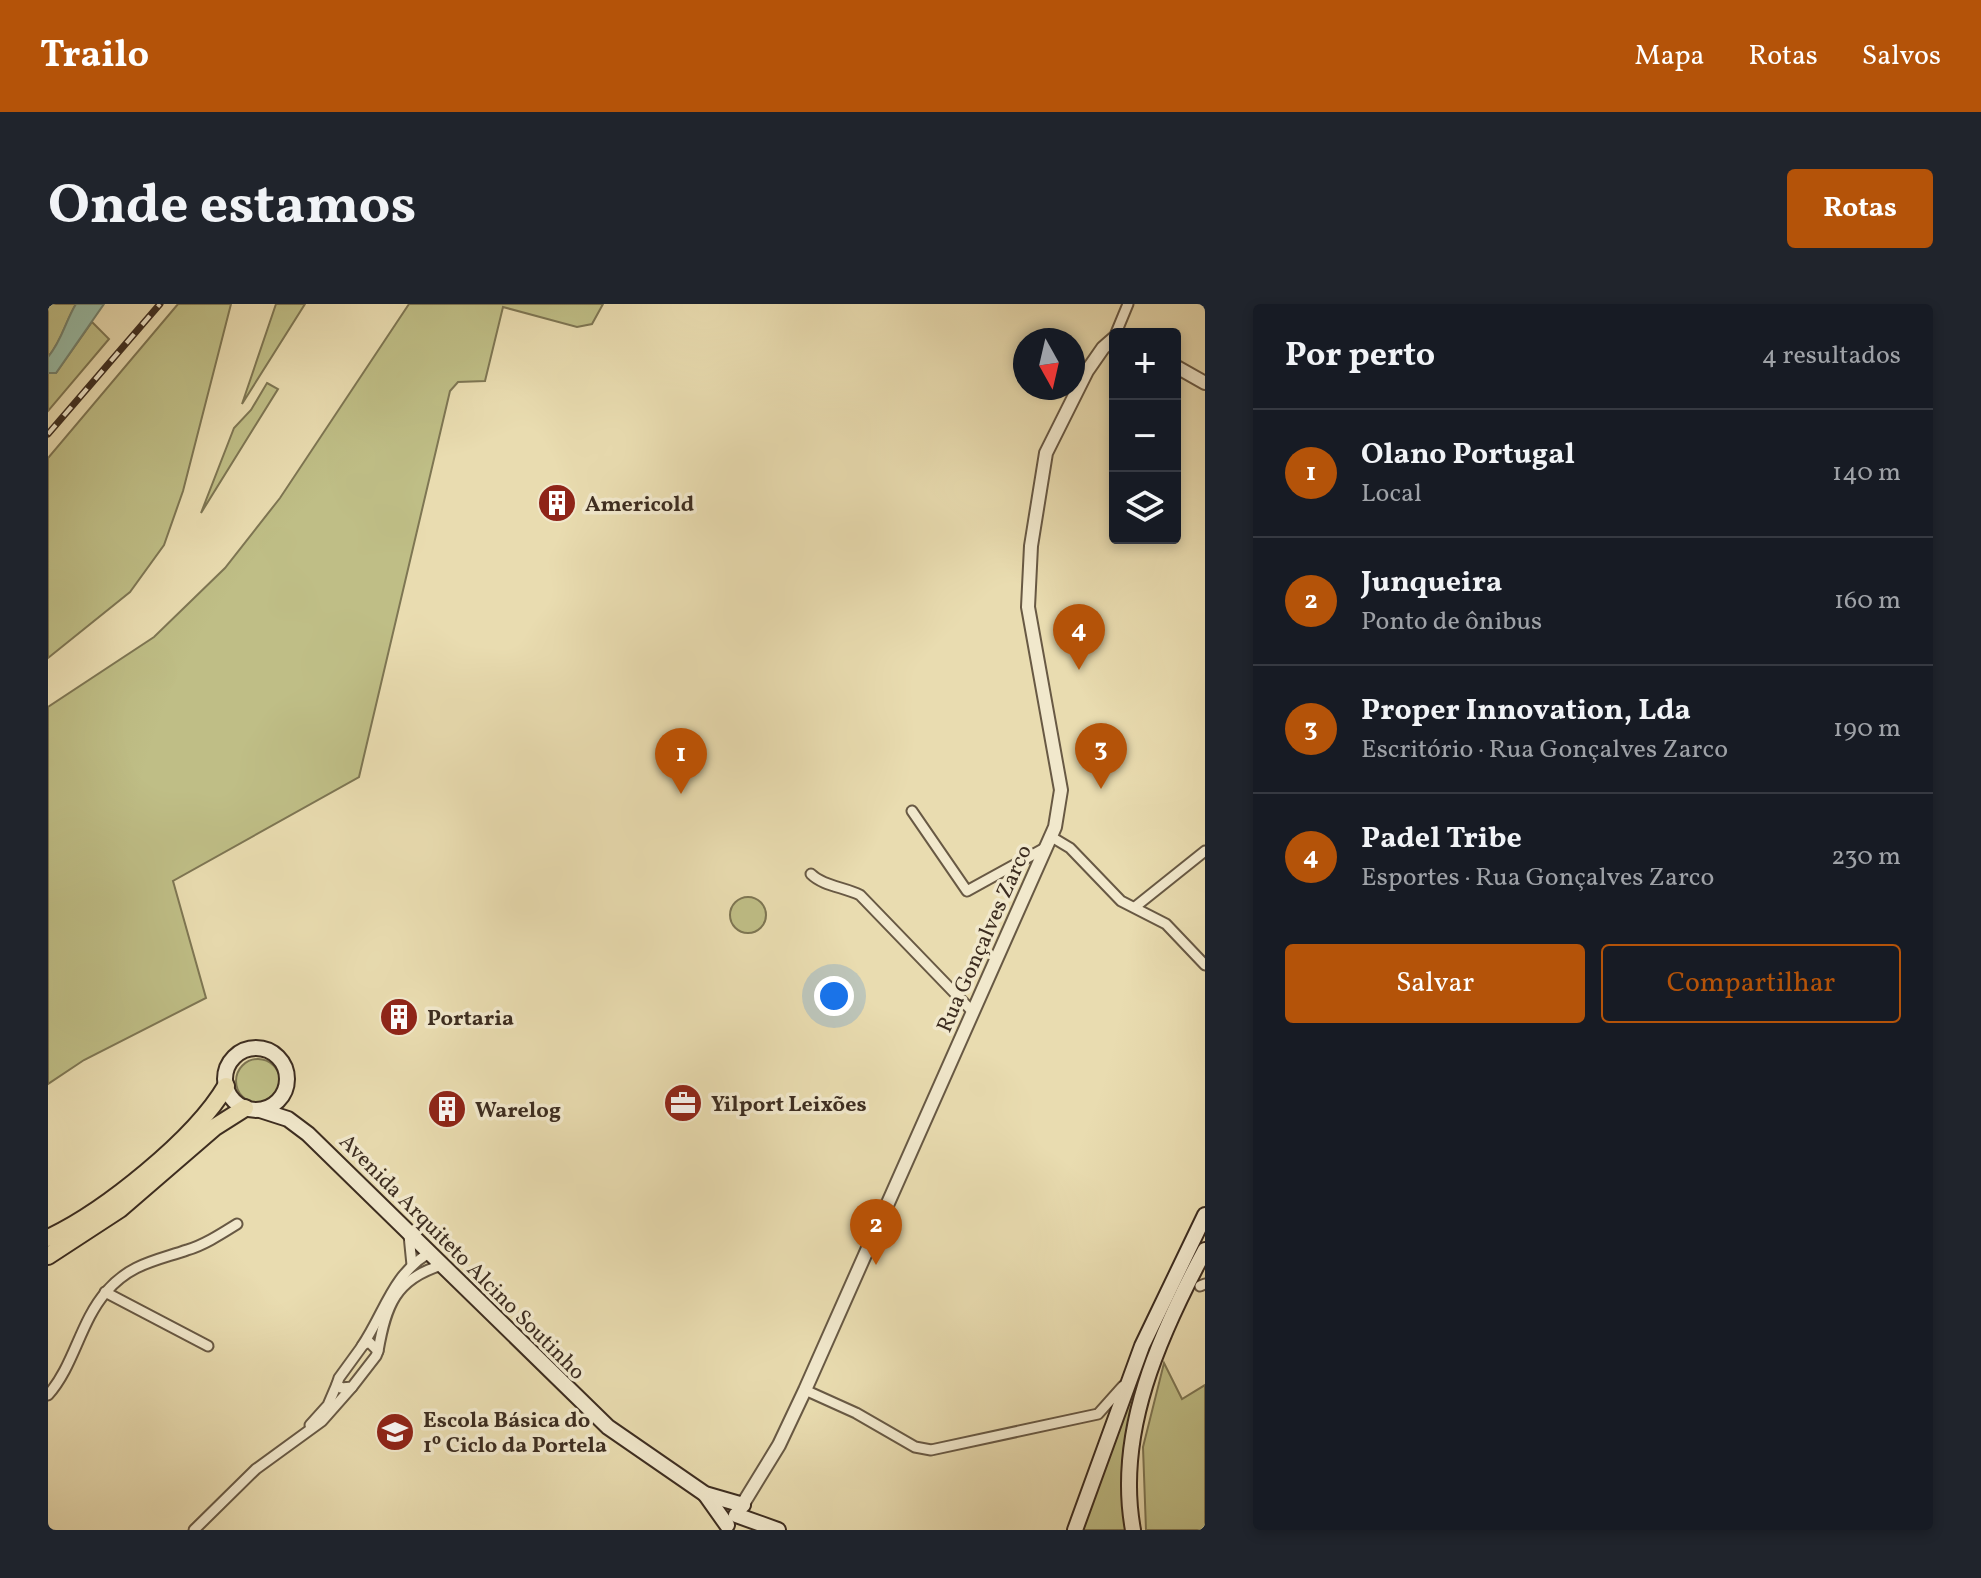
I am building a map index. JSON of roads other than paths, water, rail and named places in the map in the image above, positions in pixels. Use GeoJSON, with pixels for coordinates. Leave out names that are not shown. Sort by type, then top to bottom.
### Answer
{"type":"FeatureCollection","features":[{"type":"Feature","properties":{"kind":"highway"},"geometry":{"type":"LineString","coordinates":[[48,1238],[112,1198],[187,1134],[205,1117],[226,1086]]}},
{"type":"Feature","properties":{"kind":"highway"},"geometry":{"type":"LineString","coordinates":[[48,1256],[120,1209],[215,1127],[252,1109]]}},
{"type":"Feature","properties":{"kind":"main road"},"geometry":{"type":"LineString","coordinates":[[253,1049],[267,1051],[279,1059],[286,1072],[286,1087],[280,1098],[252,1109],[233,1100],[226,1086],[229,1065],[239,1054],[253,1049]]}},
{"type":"Feature","properties":{"kind":"main road","name":"Avenida Arquiteto Alcino Soutinho"},"geometry":{"type":"LineString","coordinates":[[286,1087],[294,1114],[308,1134]]}},
{"type":"Feature","properties":{"kind":"main road","name":"Avenida Arquiteto Alcino Soutinho"},"geometry":{"type":"LineString","coordinates":[[252,1109],[288,1119],[308,1134],[608,1427],[705,1494],[732,1519],[778,1530]]}},
{"type":"Feature","properties":{"kind":"main road"},"geometry":{"type":"LineString","coordinates":[[1075,1530],[1127,1382],[1160,1304],[1205,1215]]}},
{"type":"Feature","properties":{"kind":"main road"},"geometry":{"type":"LineString","coordinates":[[1133,1530],[1128,1507],[1145,1380],[1170,1317],[1204,1255]]}},
{"type":"Feature","properties":{"kind":"main road","name":"Avenida Arquiteto Alcino Soutinho"},"geometry":{"type":"LineString","coordinates":[[705,1494],[732,1519]]}},
{"type":"Feature","properties":{"kind":"street","name":"Rua Gonçalves Zarco"},"geometry":{"type":"LineString","coordinates":[[1120,328],[1128,304]]}},
{"type":"Feature","properties":{"kind":"street","name":"Rua Gonçalves Zarco"},"geometry":{"type":"LineString","coordinates":[[732,1519],[779,1445],[805,1390],[1048,842],[1061,790],[1028,607],[1031,546],[1046,453],[1087,371],[1109,344]]}},
{"type":"Feature","properties":{"kind":"street"},"geometry":{"type":"LineString","coordinates":[[1181,369],[1205,383]]}},
{"type":"Feature","properties":{"kind":"street"},"geometry":{"type":"LineString","coordinates":[[912,811],[967,891],[1048,842],[1070,848],[1121,901],[1166,924],[1203,958]]}},
{"type":"Feature","properties":{"kind":"street"},"geometry":{"type":"LineString","coordinates":[[1135,907],[1205,851]]}},
{"type":"Feature","properties":{"kind":"street"},"geometry":{"type":"LineString","coordinates":[[811,874],[818,881],[860,895],[972,1011]]}},
{"type":"Feature","properties":{"kind":"street"},"geometry":{"type":"LineString","coordinates":[[48,1395],[105,1292],[145,1261],[190,1250],[237,1224]]}},
{"type":"Feature","properties":{"kind":"street"},"geometry":{"type":"LineString","coordinates":[[408,1232],[412,1265]]}},
{"type":"Feature","properties":{"kind":"street"},"geometry":{"type":"LineString","coordinates":[[302,1434],[328,1405],[385,1298],[412,1265],[429,1253]]}},
{"type":"Feature","properties":{"kind":"street"},"geometry":{"type":"LineString","coordinates":[[194,1530],[256,1469],[330,1414],[378,1351],[389,1306],[396,1295],[421,1271],[442,1265]]}},
{"type":"Feature","properties":{"kind":"street"},"geometry":{"type":"LineString","coordinates":[[105,1292],[208,1346]]}},
{"type":"Feature","properties":{"kind":"street"},"geometry":{"type":"LineString","coordinates":[[358,1352],[369,1342],[378,1351]]}},
{"type":"Feature","properties":{"kind":"street"},"geometry":{"type":"LineString","coordinates":[[805,1390],[923,1450],[1098,1414],[1127,1382]]}},
{"type":"Feature","properties":{"kind":"street"},"geometry":{"type":"LineString","coordinates":[[337,1384],[341,1388],[352,1387]]}},
{"type":"Feature","properties":{"kind":"street"},"geometry":{"type":"LineString","coordinates":[[1098,1414],[1109,1439]]}},
{"type":"Feature","properties":{"kind":"railway"},"geometry":{"type":"LineString","coordinates":[[48,434],[160,304]]}},
{"type":"Feature","properties":{"kind":"place","name":"Americold"},"geometry":{"type":"Point","coordinates":[557,503]}},
{"type":"Feature","properties":{"kind":"place","name":"Padel Tribe"},"geometry":{"type":"Point","coordinates":[1079,670]}},
{"type":"Feature","properties":{"kind":"place","name":"Proper Innovation, Lda"},"geometry":{"type":"Point","coordinates":[1101,789]}},
{"type":"Feature","properties":{"kind":"place","name":"Olano Portugal"},"geometry":{"type":"Point","coordinates":[681,794]}},
{"type":"Feature","properties":{"kind":"place","name":"Portaria"},"geometry":{"type":"Point","coordinates":[399,1017]}},
{"type":"Feature","properties":{"kind":"place","name":"Yilport Leixões"},"geometry":{"type":"Point","coordinates":[683,1103]}},
{"type":"Feature","properties":{"kind":"place","name":"Warelog"},"geometry":{"type":"Point","coordinates":[447,1109]}},
{"type":"Feature","properties":{"kind":"place","name":"Junqueira"},"geometry":{"type":"Point","coordinates":[876,1265]}},
{"type":"Feature","properties":{"kind":"place","name":"Escola Básica do 1º Ciclo da Portela"},"geometry":{"type":"Point","coordinates":[395,1432]}}]}
